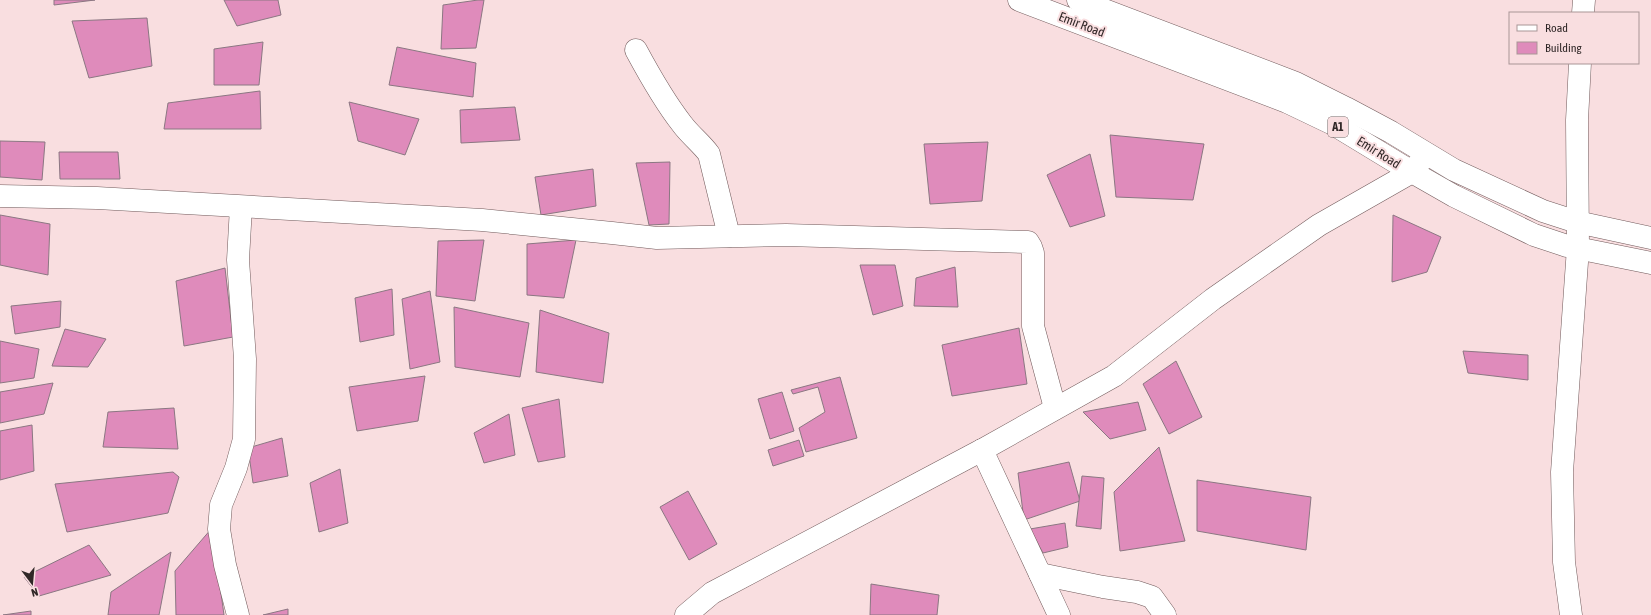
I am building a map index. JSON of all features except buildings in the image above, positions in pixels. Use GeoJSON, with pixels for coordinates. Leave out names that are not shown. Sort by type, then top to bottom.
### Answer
{"type":"FeatureCollection","features":[{"type":"Feature","properties":{"kind":"main road","name":"Emir Road"},"geometry":{"type":"LineString","coordinates":[[1019,0],[1287,102],[1333,124],[1454,196],[1534,235],[1578,248],[1651,263]]}},
{"type":"Feature","properties":{"kind":"main road","name":"Emir Road"},"geometry":{"type":"LineString","coordinates":[[1078,0],[1296,83],[1359,115],[1454,170],[1543,211],[1577,222],[1651,238]]}},
{"type":"Feature","properties":{"kind":"main road"},"geometry":{"type":"LineString","coordinates":[[1583,12],[1584,0]]}},
{"type":"Feature","properties":{"kind":"main road"},"geometry":{"type":"LineString","coordinates":[[636,50],[663,99],[684,126],[702,144],[709,154],[729,236]]}},
{"type":"Feature","properties":{"kind":"main road"},"geometry":{"type":"LineString","coordinates":[[1571,615],[1564,562],[1562,472],[1578,248],[1577,120],[1580,64]]}},
{"type":"Feature","properties":{"kind":"main road"},"geometry":{"type":"LineString","coordinates":[[686,615],[712,593],[982,450],[1114,376],[1213,299],[1319,224],[1412,172],[1426,154]]}},
{"type":"Feature","properties":{"kind":"main road"},"geometry":{"type":"LineString","coordinates":[[0,196],[97,198],[482,220],[612,232],[657,238],[786,235],[1028,242],[1033,252],[1033,326],[1055,408]]}},
{"type":"Feature","properties":{"kind":"main road"},"geometry":{"type":"LineString","coordinates":[[238,615],[225,565],[219,529],[221,505],[236,468],[244,439],[245,359],[238,260],[241,207]]}},
{"type":"Feature","properties":{"kind":"main road"},"geometry":{"type":"LineString","coordinates":[[982,450],[1059,615]]}},
{"type":"Feature","properties":{"kind":"main road"},"geometry":{"type":"LineString","coordinates":[[1040,574],[1145,594],[1152,597],[1165,615]]}}]}
